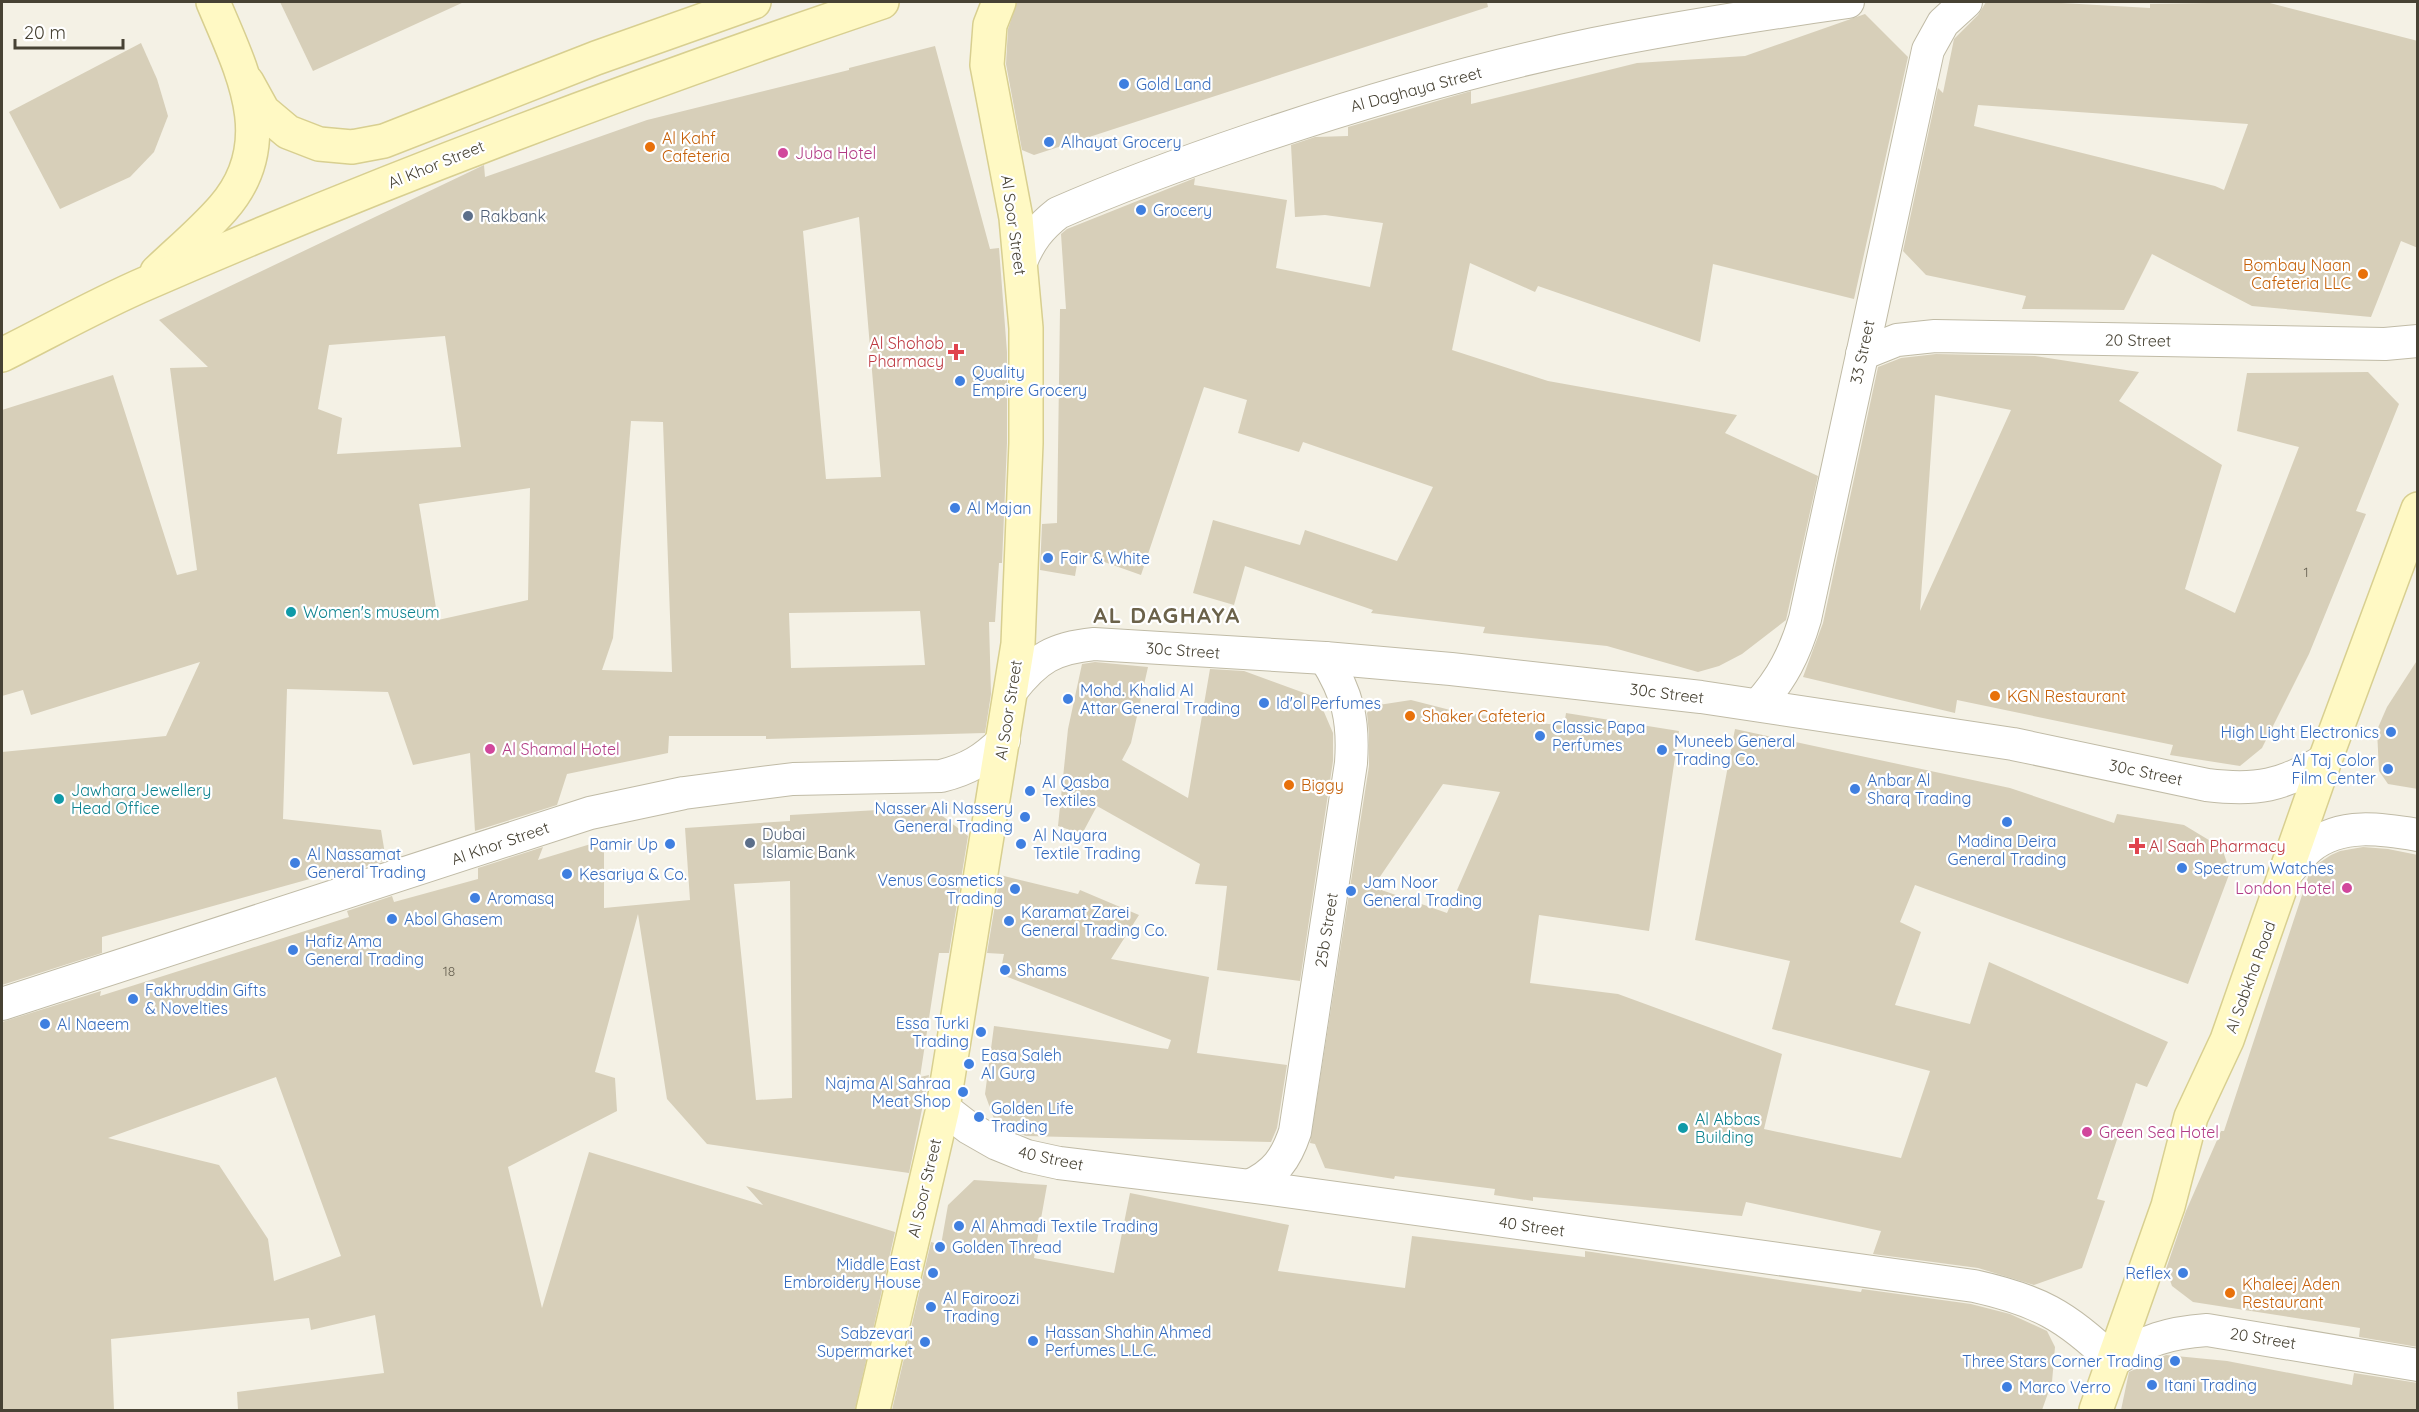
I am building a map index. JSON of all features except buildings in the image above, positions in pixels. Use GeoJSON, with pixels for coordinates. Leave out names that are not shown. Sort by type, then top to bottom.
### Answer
{"type":"FeatureCollection","features":[{"type":"Feature","properties":{"kind":"street"},"geometry":{"type":"LineString","coordinates":[[213,2],[247,82],[263,111],[288,132],[319,144],[352,147],[384,141],[597,58],[754,2]]}},
{"type":"Feature","properties":{"kind":"street","name":"Al Khor Street"},"geometry":{"type":"LineString","coordinates":[[2,355],[145,284],[565,113],[717,57],[882,2]]}},
{"type":"Feature","properties":{"kind":"street","name":"Al Soor Street"},"geometry":{"type":"LineString","coordinates":[[873,1410],[944,1108],[1012,690],[1021,593],[1026,443],[1026,328],[1016,218],[987,65],[990,25],[999,2]]}},
{"type":"Feature","properties":{"kind":"street","name":"Al Daghaya Street"},"geometry":{"type":"LineString","coordinates":[[1021,262],[1035,234],[1058,213],[1203,156],[1331,113],[1460,76],[1592,45],[1724,20],[1848,2]]}},
{"type":"Feature","properties":{"kind":"street","name":"33 Street"},"geometry":{"type":"LineString","coordinates":[[1758,705],[1788,666],[1805,619],[1928,50],[1943,23],[1966,2]]}},
{"type":"Feature","properties":{"kind":"street"},"geometry":{"type":"LineString","coordinates":[[145,284],[224,207],[242,180],[252,148],[253,115],[247,82]]}},
{"type":"Feature","properties":{"kind":"street","name":"20 Street"},"geometry":{"type":"LineString","coordinates":[[1862,354],[1897,340],[1925,336],[2385,344],[2418,341]]}},
{"type":"Feature","properties":{"kind":"street","name":"Al Sabkha Road"},"geometry":{"type":"LineString","coordinates":[[2097,1410],[2168,1206],[2191,1117],[2227,1040],[2325,760],[2418,509]]}},
{"type":"Feature","properties":{"kind":"street","name":"30c Street"},"geometry":{"type":"LineString","coordinates":[[1012,690],[1034,666],[1047,656],[1070,647],[1094,644],[1325,658],[1576,682],[1758,705],[2013,744],[2206,785],[2238,789],[2269,786],[2298,776],[2325,760]]}},
{"type":"Feature","properties":{"kind":"street","name":"25b Street"},"geometry":{"type":"LineString","coordinates":[[1249,1186],[1265,1178],[1280,1166],[1295,1132],[1350,775],[1353,735],[1349,707],[1340,681],[1325,658]]}},
{"type":"Feature","properties":{"kind":"street","name":"Al Khor Street"},"geometry":{"type":"LineString","coordinates":[[2,1004],[590,813],[684,793],[782,780],[855,776],[941,776],[965,770],[986,757],[1004,740]]}},
{"type":"Feature","properties":{"kind":"street"},"geometry":{"type":"LineString","coordinates":[[2288,871],[2310,846],[2341,831],[2375,828],[2418,835]]}},
{"type":"Feature","properties":{"kind":"street","name":"40 Street"},"geometry":{"type":"LineString","coordinates":[[944,1108],[969,1128],[997,1144],[1027,1156],[1059,1163],[1249,1186],[1974,1286],[2013,1295],[2050,1311],[2085,1333],[2113,1361]]}},
{"type":"Feature","properties":{"kind":"street","name":"20 Street"},"geometry":{"type":"LineString","coordinates":[[2113,1361],[2142,1343],[2174,1333],[2207,1330],[2418,1365]]}},
{"type":"Feature","properties":{"kind":"place","name":"Gold Land"},"geometry":{"type":"Point","coordinates":[1124,84]}},
{"type":"Feature","properties":{"kind":"place","name":"Alhayat Grocery"},"geometry":{"type":"Point","coordinates":[1049,142]}},
{"type":"Feature","properties":{"kind":"place","name":"Al Kahf Cafeteria"},"geometry":{"type":"Point","coordinates":[650,147]}},
{"type":"Feature","properties":{"kind":"place","name":"Juba Hotel"},"geometry":{"type":"Point","coordinates":[783,153]}},
{"type":"Feature","properties":{"kind":"place","name":"Grocery"},"geometry":{"type":"Point","coordinates":[1141,210]}},
{"type":"Feature","properties":{"kind":"place","name":"Rakbank"},"geometry":{"type":"Point","coordinates":[468,216]}},
{"type":"Feature","properties":{"kind":"place","name":"Bombay Naan Cafeteria LLC"},"geometry":{"type":"Point","coordinates":[2363,274]}},
{"type":"Feature","properties":{"kind":"place","name":"Al Shohob Pharmacy"},"geometry":{"type":"Point","coordinates":[956,352]}},
{"type":"Feature","properties":{"kind":"place","name":"Quality Empire Grocery"},"geometry":{"type":"Point","coordinates":[960,381]}},
{"type":"Feature","properties":{"kind":"place","name":"Al Majan"},"geometry":{"type":"Point","coordinates":[955,508]}},
{"type":"Feature","properties":{"kind":"place","name":"Fair & White"},"geometry":{"type":"Point","coordinates":[1048,558]}},
{"type":"Feature","properties":{"kind":"place","name":"Women's museum"},"geometry":{"type":"Point","coordinates":[291,612]}},
{"type":"Feature","properties":{"kind":"place","name":"KGN Restaurant"},"geometry":{"type":"Point","coordinates":[1995,696]}},
{"type":"Feature","properties":{"kind":"place","name":"Mohd. Khalid Al Attar General Trading"},"geometry":{"type":"Point","coordinates":[1068,699]}},
{"type":"Feature","properties":{"kind":"place","name":"Id'ol Perfumes"},"geometry":{"type":"Point","coordinates":[1264,703]}},
{"type":"Feature","properties":{"kind":"place","name":"Shaker Cafeteria"},"geometry":{"type":"Point","coordinates":[1410,716]}},
{"type":"Feature","properties":{"kind":"place","name":"High Light Electronics"},"geometry":{"type":"Point","coordinates":[2391,732]}},
{"type":"Feature","properties":{"kind":"place","name":"Classic Papa Perfumes"},"geometry":{"type":"Point","coordinates":[1540,736]}},
{"type":"Feature","properties":{"kind":"place","name":"Al Shamal Hotel"},"geometry":{"type":"Point","coordinates":[490,749]}},
{"type":"Feature","properties":{"kind":"place","name":"Muneeb General Trading Co."},"geometry":{"type":"Point","coordinates":[1662,750]}},
{"type":"Feature","properties":{"kind":"place","name":"Al Taj Color Film Center"},"geometry":{"type":"Point","coordinates":[2388,769]}},
{"type":"Feature","properties":{"kind":"place","name":"Biggy"},"geometry":{"type":"Point","coordinates":[1289,785]}},
{"type":"Feature","properties":{"kind":"place","name":"Anbar Al Sharq Trading"},"geometry":{"type":"Point","coordinates":[1855,789]}},
{"type":"Feature","properties":{"kind":"place","name":"Al Qasba Textiles"},"geometry":{"type":"Point","coordinates":[1030,791]}},
{"type":"Feature","properties":{"kind":"place","name":"Jawhara Jewellery Head Office"},"geometry":{"type":"Point","coordinates":[59,799]}},
{"type":"Feature","properties":{"kind":"place","name":"Nasser Ali Nassery General Trading"},"geometry":{"type":"Point","coordinates":[1025,817]}},
{"type":"Feature","properties":{"kind":"place","name":"Madina Deira General Trading"},"geometry":{"type":"Point","coordinates":[2007,822]}},
{"type":"Feature","properties":{"kind":"place","name":"Dubai Islamic Bank"},"geometry":{"type":"Point","coordinates":[750,843]}},
{"type":"Feature","properties":{"kind":"place","name":"Pamir Up"},"geometry":{"type":"Point","coordinates":[670,844]}},
{"type":"Feature","properties":{"kind":"place","name":"Al Nayara Textile Trading"},"geometry":{"type":"Point","coordinates":[1021,844]}},
{"type":"Feature","properties":{"kind":"place","name":"Al Saah Pharmacy"},"geometry":{"type":"Point","coordinates":[2137,846]}},
{"type":"Feature","properties":{"kind":"place","name":"Al Nassamat General Trading"},"geometry":{"type":"Point","coordinates":[295,863]}},
{"type":"Feature","properties":{"kind":"place","name":"Spectrum Watches"},"geometry":{"type":"Point","coordinates":[2182,868]}},
{"type":"Feature","properties":{"kind":"place","name":"Kesariya & Co."},"geometry":{"type":"Point","coordinates":[567,874]}},
{"type":"Feature","properties":{"kind":"place","name":"London Hotel"},"geometry":{"type":"Point","coordinates":[2347,888]}},
{"type":"Feature","properties":{"kind":"place","name":"Venus Cosmetics Trading"},"geometry":{"type":"Point","coordinates":[1015,889]}},
{"type":"Feature","properties":{"kind":"place","name":"Jam Noor General Trading"},"geometry":{"type":"Point","coordinates":[1351,891]}},
{"type":"Feature","properties":{"kind":"place","name":"Aromasq"},"geometry":{"type":"Point","coordinates":[475,898]}},
{"type":"Feature","properties":{"kind":"place","name":"Abol Ghasem"},"geometry":{"type":"Point","coordinates":[392,919]}},
{"type":"Feature","properties":{"kind":"place","name":"Karamat Zarei General Trading Co."},"geometry":{"type":"Point","coordinates":[1009,921]}},
{"type":"Feature","properties":{"kind":"place","name":"Hafiz Ama General Trading"},"geometry":{"type":"Point","coordinates":[293,950]}},
{"type":"Feature","properties":{"kind":"place","name":"Shams"},"geometry":{"type":"Point","coordinates":[1005,970]}},
{"type":"Feature","properties":{"kind":"place","name":"Fakhruddin Gifts & Novelties"},"geometry":{"type":"Point","coordinates":[133,999]}},
{"type":"Feature","properties":{"kind":"place","name":"Al Naeem"},"geometry":{"type":"Point","coordinates":[45,1024]}},
{"type":"Feature","properties":{"kind":"place","name":"Essa Turki Trading"},"geometry":{"type":"Point","coordinates":[981,1032]}},
{"type":"Feature","properties":{"kind":"place","name":"Easa Saleh Al Gurg"},"geometry":{"type":"Point","coordinates":[969,1064]}},
{"type":"Feature","properties":{"kind":"place","name":"Najma Al Sahraa Meat Shop"},"geometry":{"type":"Point","coordinates":[963,1092]}},
{"type":"Feature","properties":{"kind":"place","name":"Golden Life Trading"},"geometry":{"type":"Point","coordinates":[979,1117]}},
{"type":"Feature","properties":{"kind":"place","name":"Al Abbas Building"},"geometry":{"type":"Point","coordinates":[1683,1128]}},
{"type":"Feature","properties":{"kind":"place","name":"Green Sea Hotel"},"geometry":{"type":"Point","coordinates":[2087,1132]}},
{"type":"Feature","properties":{"kind":"place","name":"Al Ahmadi Textile Trading"},"geometry":{"type":"Point","coordinates":[959,1226]}},
{"type":"Feature","properties":{"kind":"place","name":"Golden Thread"},"geometry":{"type":"Point","coordinates":[940,1247]}},
{"type":"Feature","properties":{"kind":"place","name":"Middle East Embroidery House"},"geometry":{"type":"Point","coordinates":[933,1273]}},
{"type":"Feature","properties":{"kind":"place","name":"Reflex"},"geometry":{"type":"Point","coordinates":[2183,1273]}},
{"type":"Feature","properties":{"kind":"place","name":"Khaleej Aden Restaurant"},"geometry":{"type":"Point","coordinates":[2230,1293]}},
{"type":"Feature","properties":{"kind":"place","name":"Al Fairoozi Trading"},"geometry":{"type":"Point","coordinates":[931,1307]}},
{"type":"Feature","properties":{"kind":"place","name":"Hassan Shahin Ahmed Perfumes L.L.C."},"geometry":{"type":"Point","coordinates":[1033,1341]}},
{"type":"Feature","properties":{"kind":"place","name":"Sabzevari Supermarket"},"geometry":{"type":"Point","coordinates":[925,1342]}},
{"type":"Feature","properties":{"kind":"place","name":"Three Stars Corner Trading"},"geometry":{"type":"Point","coordinates":[2175,1361]}},
{"type":"Feature","properties":{"kind":"place","name":"Itani Trading"},"geometry":{"type":"Point","coordinates":[2152,1385]}},
{"type":"Feature","properties":{"kind":"place","name":"Marco Verro"},"geometry":{"type":"Point","coordinates":[2007,1387]}},
{"type":"Feature","properties":{"kind":"district","name":"AL DAGHAYA"},"geometry":{"type":"Point","coordinates":[1167,615]}}]}
